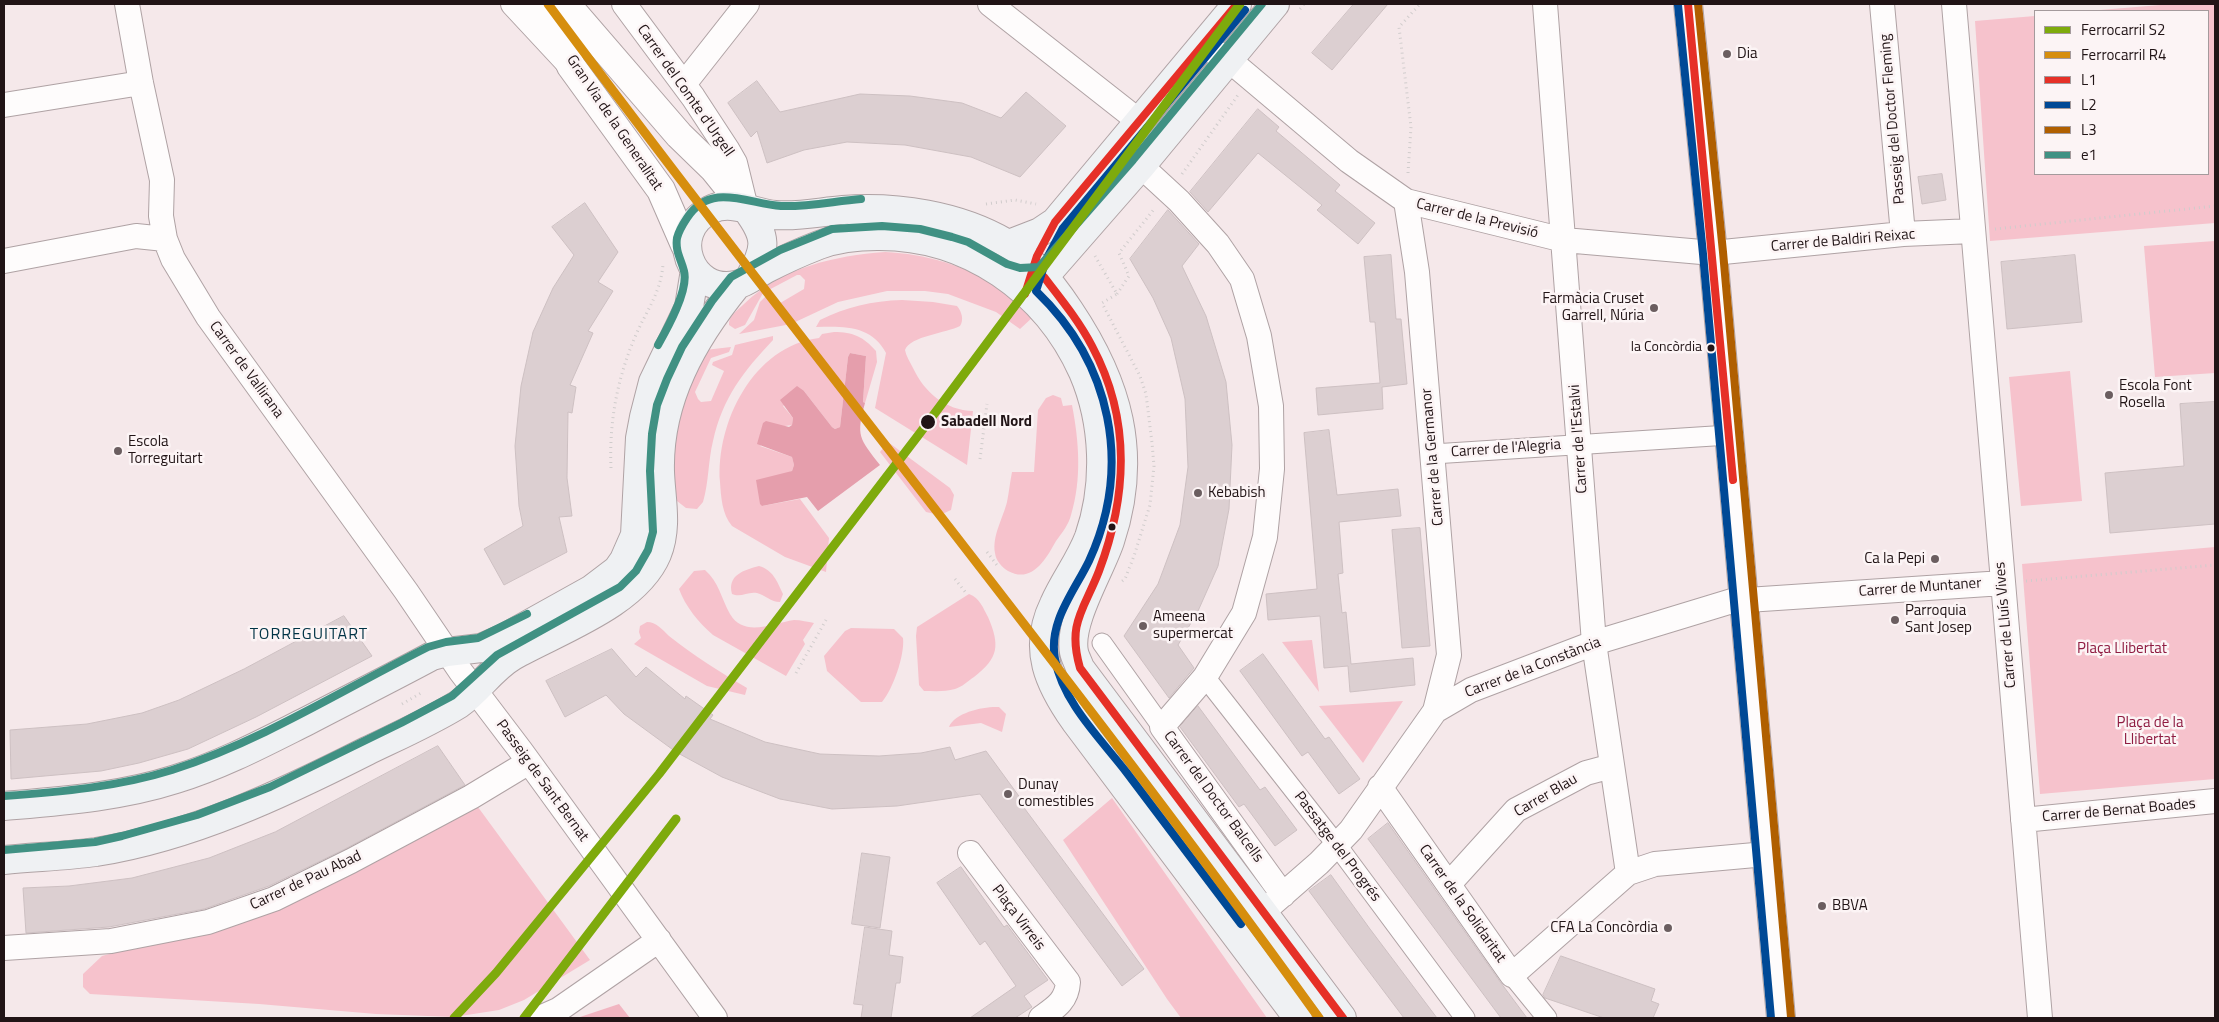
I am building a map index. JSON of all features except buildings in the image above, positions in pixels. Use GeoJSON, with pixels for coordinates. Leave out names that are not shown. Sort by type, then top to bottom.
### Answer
{"type":"FeatureCollection","features":[{"type":"Feature","properties":{"kind":"main road"},"geometry":{"type":"LineString","coordinates":[[1009,244],[1040,232],[1055,222],[1237,4]]}},
{"type":"Feature","properties":{"kind":"main road"},"geometry":{"type":"LineString","coordinates":[[690,258],[711,283],[744,281],[811,248],[836,239],[883,236],[918,239],[964,251],[1003,273],[1019,278],[1044,277],[1141,166],[1229,60],[1287,8]]}},
{"type":"Feature","properties":{"kind":"main road"},"geometry":{"type":"LineString","coordinates":[[4,806],[70,801],[142,788],[176,779],[252,749],[432,656],[447,652],[481,648],[504,638],[605,581],[617,570],[635,536],[640,446],[644,417],[653,382],[689,307],[689,232],[704,212],[719,205],[734,206],[780,216],[869,209],[901,211],[930,216],[978,230],[1009,244],[1044,277],[1074,317],[1102,364],[1120,418],[1123,449],[1122,479],[1113,533],[1098,574],[1078,616],[1074,633],[1074,650],[1080,668],[1088,681],[1273,903],[1342,1017]]}},
{"type":"Feature","properties":{"kind":"main road"},"geometry":{"type":"LineString","coordinates":[[4,860],[96,852],[159,836],[238,811],[315,777],[458,704],[502,662],[617,601],[644,577],[657,554],[663,533],[660,471],[662,436],[667,408],[676,382],[702,332],[744,281],[762,253],[762,234],[747,210]]}},
{"type":"Feature","properties":{"kind":"main road"},"geometry":{"type":"LineString","coordinates":[[1003,273],[1044,313],[1062,334],[1082,371],[1092,397],[1101,452],[1100,485],[1094,519],[1080,557],[1053,605],[1046,624],[1044,661],[1063,704],[1075,721],[1298,1018]]}},
{"type":"Feature","properties":{"kind":"street","name":"Carrer de Vallirana"},"geometry":{"type":"LineString","coordinates":[[127,4],[141,83],[162,180],[161,216],[164,239],[173,259],[208,317],[406,590],[474,690]]}},
{"type":"Feature","properties":{"kind":"street"},"geometry":{"type":"LineString","coordinates":[[513,4],[571,66]]}},
{"type":"Feature","properties":{"kind":"street","name":"Gran Via de la Generalitat"},"geometry":{"type":"LineString","coordinates":[[538,4],[552,24],[571,66],[661,190],[690,258]]}},
{"type":"Feature","properties":{"kind":"street"},"geometry":{"type":"LineString","coordinates":[[566,4],[679,135],[714,169],[747,210]]}},
{"type":"Feature","properties":{"kind":"street"},"geometry":{"type":"LineString","coordinates":[[580,4],[602,46]]}},
{"type":"Feature","properties":{"kind":"street","name":"Carrer del Comte d'Urgell"},"geometry":{"type":"LineString","coordinates":[[624,4],[684,84],[735,163],[747,210]]}},
{"type":"Feature","properties":{"kind":"street"},"geometry":{"type":"LineString","coordinates":[[684,84],[747,4]]}},
{"type":"Feature","properties":{"kind":"street"},"geometry":{"type":"LineString","coordinates":[[990,4],[1140,122]]}},
{"type":"Feature","properties":{"kind":"street","name":"Carrer de l'Estalvi"},"geometry":{"type":"LineString","coordinates":[[1545,4],[1594,643],[1628,873]]}},
{"type":"Feature","properties":{"kind":"street"},"geometry":{"type":"LineString","coordinates":[[1688,4],[1713,253],[1781,1018]]}},
{"type":"Feature","properties":{"kind":"street","name":"Passeig del Doctor Fleming"},"geometry":{"type":"LineString","coordinates":[[1882,4],[1903,234]]}},
{"type":"Feature","properties":{"kind":"street"},"geometry":{"type":"LineString","coordinates":[[1954,4],[1973,231]]}},
{"type":"Feature","properties":{"kind":"street","name":"Carrer de la Previsió"},"geometry":{"type":"LineString","coordinates":[[1201,48],[1215,52],[1229,60],[1349,161],[1406,201],[1564,240],[1713,253]]}},
{"type":"Feature","properties":{"kind":"street"},"geometry":{"type":"LineString","coordinates":[[4,105],[141,83]]}},
{"type":"Feature","properties":{"kind":"street","name":"Carrer del Doctor Balcells"},"geometry":{"type":"LineString","coordinates":[[1141,166],[1169,191],[1218,244],[1242,279],[1259,336],[1271,406],[1272,469],[1265,537],[1244,613],[1205,678],[1162,727],[1273,903]]}},
{"type":"Feature","properties":{"kind":"street","name":"Carrer de la Germanor"},"geometry":{"type":"LineString","coordinates":[[1406,201],[1417,272],[1449,655],[1435,711]]}},
{"type":"Feature","properties":{"kind":"street","name":"Carrer de Baldiri Reixac"},"geometry":{"type":"LineString","coordinates":[[1713,253],[1903,234],[1973,231]]}},
{"type":"Feature","properties":{"kind":"street","name":"Carrer de Lluís Vives"},"geometry":{"type":"LineString","coordinates":[[1973,231],[2040,1018]]}},
{"type":"Feature","properties":{"kind":"street"},"geometry":{"type":"LineString","coordinates":[[4,261],[136,236],[164,239]]}},
{"type":"Feature","properties":{"kind":"street","name":"Carrer de l'Alegria"},"geometry":{"type":"LineString","coordinates":[[1432,454],[1729,435]]}},
{"type":"Feature","properties":{"kind":"street","name":"Carrer de Muntaner"},"geometry":{"type":"LineString","coordinates":[[1744,601],[2003,583]]}},
{"type":"Feature","properties":{"kind":"street","name":"Carrer de la Constància"},"geometry":{"type":"LineString","coordinates":[[1273,903],[1350,830],[1435,711],[1471,690],[1594,643],[1732,601],[1744,601]]}},
{"type":"Feature","properties":{"kind":"street"},"geometry":{"type":"LineString","coordinates":[[1102,643],[1162,727]]}},
{"type":"Feature","properties":{"kind":"street","name":"Passatge del Progrés"},"geometry":{"type":"LineString","coordinates":[[1205,678],[1336,844],[1465,1018]]}},
{"type":"Feature","properties":{"kind":"street","name":"Passeig de Sant Bernat"},"geometry":{"type":"LineString","coordinates":[[474,690],[529,762],[715,1018]]}},
{"type":"Feature","properties":{"kind":"street","name":"Carrer de Pau Abad"},"geometry":{"type":"LineString","coordinates":[[4,948],[111,942],[208,922],[274,899],[472,797],[529,762]]}},
{"type":"Feature","properties":{"kind":"street","name":"Carrer Blau"},"geometry":{"type":"LineString","coordinates":[[1449,884],[1516,810],[1586,772],[1612,766]]}},
{"type":"Feature","properties":{"kind":"street","name":"Carrer de la Solidaritat"},"geometry":{"type":"LineString","coordinates":[[1380,787],[1512,975],[1547,1018]]}},
{"type":"Feature","properties":{"kind":"street","name":"Carrer de Bernat Boades"},"geometry":{"type":"LineString","coordinates":[[2023,820],[2215,802]]}},
{"type":"Feature","properties":{"kind":"street","name":"Plaça Virreis"},"geometry":{"type":"LineString","coordinates":[[970,853],[1068,982],[1067,993],[1059,1006],[1041,1018]]}},
{"type":"Feature","properties":{"kind":"street"},"geometry":{"type":"LineString","coordinates":[[1512,975],[1628,873],[1654,864],[1766,854]]}},
{"type":"Feature","properties":{"kind":"street"},"geometry":{"type":"LineString","coordinates":[[1233,930],[1291,1018]]}},
{"type":"Feature","properties":{"kind":"street"},"geometry":{"type":"LineString","coordinates":[[540,1018],[558,1010],[659,940]]}},
{"type":"Feature","properties":{"kind":"path"},"geometry":{"type":"LineString","coordinates":[[1287,8],[1304,4]]}},
{"type":"Feature","properties":{"kind":"path"},"geometry":{"type":"LineString","coordinates":[[1406,201],[1411,128],[1399,27],[1420,4]]}},
{"type":"Feature","properties":{"kind":"path"},"geometry":{"type":"LineString","coordinates":[[1117,294],[1129,276],[1119,253],[1169,191],[1250,79]]}},
{"type":"Feature","properties":{"kind":"path"},"geometry":{"type":"LineString","coordinates":[[1973,231],[2215,206]]}},
{"type":"Feature","properties":{"kind":"path"},"geometry":{"type":"LineString","coordinates":[[980,459],[987,404]]}},
{"type":"Feature","properties":{"kind":"path"},"geometry":{"type":"LineString","coordinates":[[987,552],[999,568]]}},
{"type":"Feature","properties":{"kind":"path","name":"Carrer de Muntaner"},"geometry":{"type":"LineString","coordinates":[[2003,583],[2215,565]]}},
{"type":"Feature","properties":{"kind":"path"},"geometry":{"type":"LineString","coordinates":[[956,579],[966,593]]}},
{"type":"Feature","properties":{"kind":"path"},"geometry":{"type":"LineString","coordinates":[[796,673],[826,620]]}},
{"type":"Feature","properties":{"kind":"green space"},"geometry":{"type":"Polygon","coordinates":[[[2172,4],[2215,4],[2215,223],[1990,241],[1975,21],[2034,16],[2034,175],[2209,175],[2209,10],[2100,10],[2172,4]]]}},
{"type":"Feature","properties":{"kind":"green space"},"geometry":{"type":"Polygon","coordinates":[[[2215,241],[2215,373],[2155,377],[2144,246],[2215,241]]]}},
{"type":"Feature","properties":{"kind":"green space"},"geometry":{"type":"Polygon","coordinates":[[[885,252],[930,258],[972,273],[1003,290],[1034,316],[1020,329],[996,312],[948,294],[925,291],[887,291],[838,302],[791,324],[739,334],[754,320],[760,302],[767,295],[775,306],[804,289],[805,280],[800,275],[797,275],[763,293],[745,325],[735,329],[729,325],[734,313],[759,291],[792,272],[828,260],[885,252]]]}},
{"type":"Feature","properties":{"kind":"green space"},"geometry":{"type":"Polygon","coordinates":[[[902,300],[957,306],[961,313],[962,321],[960,326],[914,341],[905,350],[918,377],[930,392],[945,404],[973,411],[967,465],[875,408],[886,353],[873,337],[865,332],[846,327],[816,327],[820,320],[849,308],[870,303],[902,300]]]}},
{"type":"Feature","properties":{"kind":"green space"},"geometry":{"type":"Polygon","coordinates":[[[834,332],[858,336],[876,351],[877,362],[865,403],[863,402],[866,356],[850,353],[840,427],[835,429],[832,427],[804,391],[783,406],[793,418],[792,425],[785,426],[760,446],[792,457],[794,465],[792,471],[788,473],[762,506],[800,499],[829,538],[826,572],[785,557],[732,526],[724,511],[720,482],[720,459],[724,436],[732,413],[743,391],[758,372],[775,356],[796,344],[819,338],[822,334],[834,332]]]}},
{"type":"Feature","properties":{"kind":"green space"},"geometry":{"type":"Polygon","coordinates":[[[773,336],[773,340],[743,374],[722,411],[711,449],[703,502],[697,509],[686,508],[677,501],[674,469],[675,436],[684,399],[705,350],[731,347],[729,352],[711,358],[695,392],[701,402],[711,401],[724,371],[712,365],[713,362],[732,355],[735,345],[773,336]]]}},
{"type":"Feature","properties":{"kind":"green space"},"geometry":{"type":"Polygon","coordinates":[[[2070,371],[2082,501],[2021,506],[2009,377],[2070,371]]]}},
{"type":"Feature","properties":{"kind":"green space"},"geometry":{"type":"Polygon","coordinates":[[[1053,395],[1061,398],[1063,406],[1072,405],[1078,460],[1077,488],[1067,525],[1048,555],[1031,572],[1017,574],[1008,571],[998,561],[994,547],[995,540],[1007,502],[1012,472],[1034,472],[1038,410],[1046,398],[1053,395]]]}},
{"type":"Feature","properties":{"kind":"green space"},"geometry":{"type":"Polygon","coordinates":[[[888,442],[950,488],[954,495],[951,510],[940,515],[926,512],[880,452],[888,442]]]}},
{"type":"Feature","properties":{"kind":"green space","name":"Plaça Llibertat"},"geometry":{"type":"Polygon","coordinates":[[[2215,547],[2215,779],[2040,794],[2022,564],[2215,547]]]}},
{"type":"Feature","properties":{"kind":"green space"},"geometry":{"type":"Polygon","coordinates":[[[759,566],[768,570],[776,580],[783,594],[780,602],[757,593],[732,594],[731,588],[734,578],[748,569],[759,566]]]}},
{"type":"Feature","properties":{"kind":"green space"},"geometry":{"type":"Polygon","coordinates":[[[705,570],[717,585],[730,614],[743,625],[759,627],[794,620],[814,623],[803,640],[805,644],[786,676],[713,635],[693,614],[679,589],[694,571],[705,570]]]}},
{"type":"Feature","properties":{"kind":"green space"},"geometry":{"type":"Polygon","coordinates":[[[969,594],[981,604],[992,627],[995,643],[993,657],[982,670],[960,687],[947,691],[924,691],[919,685],[917,627],[969,594]]]}},
{"type":"Feature","properties":{"kind":"green space"},"geometry":{"type":"Polygon","coordinates":[[[647,622],[656,625],[698,657],[747,688],[745,695],[707,686],[634,644],[641,638],[640,626],[647,622]]]}},
{"type":"Feature","properties":{"kind":"green space"},"geometry":{"type":"Polygon","coordinates":[[[851,628],[894,629],[903,638],[902,653],[897,672],[882,702],[861,702],[827,671],[824,656],[845,631],[851,628]]]}},
{"type":"Feature","properties":{"kind":"green space"},"geometry":{"type":"Polygon","coordinates":[[[1312,640],[1319,692],[1282,642],[1312,640]]]}},
{"type":"Feature","properties":{"kind":"green space"},"geometry":{"type":"Polygon","coordinates":[[[1403,701],[1363,763],[1319,706],[1403,701]]]}},
{"type":"Feature","properties":{"kind":"green space"},"geometry":{"type":"Polygon","coordinates":[[[999,707],[1006,714],[1002,732],[981,723],[949,727],[957,717],[971,711],[999,707]]]}},
{"type":"Feature","properties":{"kind":"green space"},"geometry":{"type":"Polygon","coordinates":[[[1112,798],[1267,1018],[1181,1018],[1167,999],[1063,840],[1112,798]]]}},
{"type":"Feature","properties":{"kind":"green space"},"geometry":{"type":"Polygon","coordinates":[[[475,803],[590,960],[524,1000],[499,1010],[454,1017],[376,1014],[259,1004],[90,994],[83,987],[83,974],[102,956],[138,946],[475,803]]]}},
{"type":"Feature","properties":{"kind":"shaded area"},"geometry":{"type":"Polygon","coordinates":[[[850,353],[866,356],[863,402],[865,403],[860,430],[868,449],[880,465],[818,511],[807,497],[762,506],[756,480],[792,471],[794,465],[792,457],[757,444],[763,423],[766,421],[789,427],[792,425],[793,418],[780,400],[797,386],[804,391],[832,427],[835,429],[840,427],[850,353]]]}},
{"type":"Feature","properties":{"kind":"shaded area"},"geometry":{"type":"Polygon","coordinates":[[[619,1004],[630,1018],[577,1018],[619,1004]]]}},
{"type":"Feature","properties":{"kind":"rail line","name":"R4"},"geometry":{"type":"LineString","coordinates":[[548,4],[740,258],[1033,635],[1225,889],[1319,1018]]}},
{"type":"Feature","properties":{"kind":"rail line","name":"S2"},"geometry":{"type":"LineString","coordinates":[[454,1018],[496,973],[659,774],[920,433],[1240,4]]}},
{"type":"Feature","properties":{"kind":"rail line","name":"S2"},"geometry":{"type":"LineString","coordinates":[[524,1018],[676,819]]}},
{"type":"Feature","properties":{"kind":"transit line","name":"L1"},"geometry":{"type":"LineString","coordinates":[[1025,294],[1037,256],[1055,222],[1237,4]]}},
{"type":"Feature","properties":{"kind":"transit line","name":"e1"},"geometry":{"type":"LineString","coordinates":[[4,850],[95,842],[122,836],[197,815],[270,787],[452,696],[497,655],[620,587],[636,571],[648,550],[653,532],[650,471],[652,434],[657,405],[682,347],[712,301],[731,277],[780,250],[832,229],[882,226],[920,229],[952,237],[968,242],[1007,264],[1020,268],[1039,267],[1133,160],[1262,4]]}},
{"type":"Feature","properties":{"kind":"transit line","name":"L1"},"geometry":{"type":"LineString","coordinates":[[1688,4],[1733,480]]}},
{"type":"Feature","properties":{"kind":"transit line","name":"L3"},"geometry":{"type":"LineString","coordinates":[[1698,4],[1723,252],[1791,1017]]}},
{"type":"Feature","properties":{"kind":"transit line","name":"L2"},"geometry":{"type":"LineString","coordinates":[[1678,5],[1703,254],[1771,1018]]}},
{"type":"Feature","properties":{"kind":"transit line","name":"L2"},"geometry":{"type":"LineString","coordinates":[[1241,924],[1127,773],[1084,720],[1066,691],[1059,675],[1055,659],[1055,632],[1064,608],[1089,561],[1102,525],[1110,488],[1111,452],[1107,417],[1097,383],[1082,350],[1062,319],[1036,291],[1046,260],[1063,228],[1245,10]]}},
{"type":"Feature","properties":{"kind":"transit line","name":"e1"},"geometry":{"type":"LineString","coordinates":[[658,345],[676,309],[685,279],[678,251],[677,238],[687,218],[697,207],[707,200],[719,197],[731,197],[781,206],[811,205],[861,199]]}},
{"type":"Feature","properties":{"kind":"transit line","name":"L1"},"geometry":{"type":"LineString","coordinates":[[1044,277],[1076,319],[1092,346],[1105,373],[1114,401],[1119,429],[1121,457],[1116,514],[1099,571],[1076,628],[1076,653],[1080,668],[1343,1018]]}},
{"type":"Feature","properties":{"kind":"transit line","name":"e1"},"geometry":{"type":"LineString","coordinates":[[4,796],[110,785],[172,770],[205,758],[270,729],[428,647],[446,642],[478,638],[527,614]]}},
{"type":"Feature","properties":{"kind":"place","name":"Dia"},"geometry":{"type":"Point","coordinates":[1727,54]}},
{"type":"Feature","properties":{"kind":"place","name":"Farmàcia Cruset Garrell, Núria"},"geometry":{"type":"Point","coordinates":[1654,308]}},
{"type":"Feature","properties":{"kind":"place","name":"la Concòrdia"},"geometry":{"type":"Point","coordinates":[1711,348]}},
{"type":"Feature","properties":{"kind":"place","name":"Escola Font Rosella"},"geometry":{"type":"Point","coordinates":[2109,395]}},
{"type":"Feature","properties":{"kind":"place","name":"Sabadell Nord"},"geometry":{"type":"Point","coordinates":[928,422]}},
{"type":"Feature","properties":{"kind":"place","name":"Escola Torreguitart"},"geometry":{"type":"Point","coordinates":[118,451]}},
{"type":"Feature","properties":{"kind":"place","name":"Kebabish"},"geometry":{"type":"Point","coordinates":[1198,493]}},
{"type":"Feature","properties":{"kind":"place","name":"Ca la Pepi"},"geometry":{"type":"Point","coordinates":[1935,559]}},
{"type":"Feature","properties":{"kind":"place","name":"Parroquia Sant Josep"},"geometry":{"type":"Point","coordinates":[1895,620]}},
{"type":"Feature","properties":{"kind":"place","name":"Ameena supermercat"},"geometry":{"type":"Point","coordinates":[1143,626]}},
{"type":"Feature","properties":{"kind":"place","name":"Dunay comestibles"},"geometry":{"type":"Point","coordinates":[1008,794]}},
{"type":"Feature","properties":{"kind":"place","name":"BBVA"},"geometry":{"type":"Point","coordinates":[1822,906]}},
{"type":"Feature","properties":{"kind":"place","name":"CFA La Concòrdia"},"geometry":{"type":"Point","coordinates":[1668,928]}},
{"type":"Feature","properties":{"kind":"district","name":"TORREGUITART"},"geometry":{"type":"Point","coordinates":[309,635]}},
{"type":"Feature","properties":{"kind":"park label","name":"Plaça de la Llibertat"},"geometry":{"type":"Point","coordinates":[2150,732]}}]}
